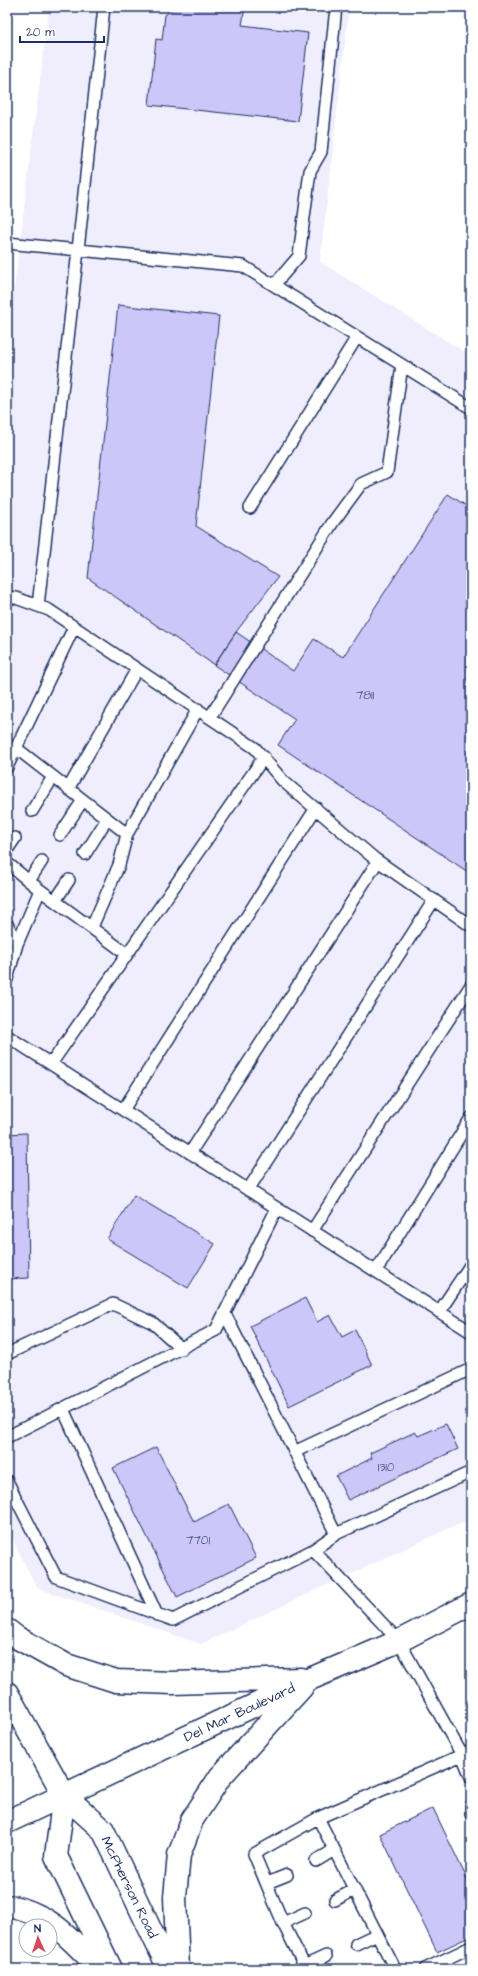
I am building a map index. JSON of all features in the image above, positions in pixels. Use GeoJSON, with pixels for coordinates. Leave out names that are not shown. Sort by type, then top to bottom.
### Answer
{"type":"FeatureCollection","features":[{"type":"Feature","properties":{"kind":"main road","name":"Del Mar Boulevard"},"geometry":{"type":"LineString","coordinates":[[7,1822],[310,1678],[399,1641],[471,1604]]}},
{"type":"Feature","properties":{"kind":"main road"},"geometry":{"type":"LineString","coordinates":[[7,1630],[16,1637],[66,1665],[116,1681],[173,1683],[310,1678]]}},
{"type":"Feature","properties":{"kind":"main road"},"geometry":{"type":"LineString","coordinates":[[178,1969],[176,1897],[179,1855],[192,1820],[220,1777],[310,1678]]}},
{"type":"Feature","properties":{"kind":"main road","name":"McPherson Road"},"geometry":{"type":"LineString","coordinates":[[7,1693],[64,1795],[103,1830],[169,1969]]}},
{"type":"Feature","properties":{"kind":"main road"},"geometry":{"type":"LineString","coordinates":[[64,1795],[56,1856],[112,1969]]}},
{"type":"Feature","properties":{"kind":"main road"},"geometry":{"type":"LineString","coordinates":[[7,1906],[19,1908],[46,1918],[74,1942],[100,1969]]}},
{"type":"Feature","properties":{"kind":"lane"},"geometry":{"type":"LineString","coordinates":[[38,606],[104,7]]}},
{"type":"Feature","properties":{"kind":"lane"},"geometry":{"type":"LineString","coordinates":[[274,286],[299,256],[310,171],[321,152],[336,7]]}},
{"type":"Feature","properties":{"kind":"lane"},"geometry":{"type":"LineString","coordinates":[[7,243],[243,266],[471,408]]}},
{"type":"Feature","properties":{"kind":"lane"},"geometry":{"type":"LineString","coordinates":[[250,508],[356,337]]}},
{"type":"Feature","properties":{"kind":"lane"},"geometry":{"type":"LineString","coordinates":[[210,717],[333,522],[361,484],[386,472],[402,365]]}},
{"type":"Feature","properties":{"kind":"lane"},"geometry":{"type":"LineString","coordinates":[[7,597],[49,610],[255,748],[283,781],[378,861],[471,926]]}},
{"type":"Feature","properties":{"kind":"lane"},"geometry":{"type":"LineString","coordinates":[[7,767],[74,627]]}},
{"type":"Feature","properties":{"kind":"lane"},"geometry":{"type":"LineString","coordinates":[[68,789],[137,669]]}},
{"type":"Feature","properties":{"kind":"lane"},"geometry":{"type":"LineString","coordinates":[[92,927],[119,865],[127,834],[198,709]]}},
{"type":"Feature","properties":{"kind":"lane"},"geometry":{"type":"LineString","coordinates":[[16,748],[127,834]]}},
{"type":"Feature","properties":{"kind":"lane"},"geometry":{"type":"LineString","coordinates":[[51,1064],[264,757]]}},
{"type":"Feature","properties":{"kind":"lane"},"geometry":{"type":"LineString","coordinates":[[32,811],[53,777]]}},
{"type":"Feature","properties":{"kind":"lane"},"geometry":{"type":"LineString","coordinates":[[60,835],[83,800]]}},
{"type":"Feature","properties":{"kind":"lane"},"geometry":{"type":"LineString","coordinates":[[123,1110],[316,808]]}},
{"type":"Feature","properties":{"kind":"lane"},"geometry":{"type":"LineString","coordinates":[[86,854],[107,819]]}},
{"type":"Feature","properties":{"kind":"lane"},"geometry":{"type":"LineString","coordinates":[[7,850],[15,838]]}},
{"type":"Feature","properties":{"kind":"lane"},"geometry":{"type":"LineString","coordinates":[[29,881],[42,861]]}},
{"type":"Feature","properties":{"kind":"lane"},"geometry":{"type":"LineString","coordinates":[[190,1153],[378,861]]}},
{"type":"Feature","properties":{"kind":"lane"},"geometry":{"type":"LineString","coordinates":[[7,863],[40,890],[127,954]]}},
{"type":"Feature","properties":{"kind":"lane"},"geometry":{"type":"LineString","coordinates":[[55,901],[68,880]]}},
{"type":"Feature","properties":{"kind":"lane"},"geometry":{"type":"LineString","coordinates":[[7,979],[17,944],[40,890]]}},
{"type":"Feature","properties":{"kind":"lane"},"geometry":{"type":"LineString","coordinates":[[248,1190],[434,900]]}},
{"type":"Feature","properties":{"kind":"lane"},"geometry":{"type":"LineString","coordinates":[[7,924],[17,944]]}},
{"type":"Feature","properties":{"kind":"lane"},"geometry":{"type":"LineString","coordinates":[[312,1231],[471,985]]}},
{"type":"Feature","properties":{"kind":"lane"},"geometry":{"type":"LineString","coordinates":[[7,1036],[471,1332]]}},
{"type":"Feature","properties":{"kind":"lane"},"geometry":{"type":"LineString","coordinates":[[376,1271],[471,1118]]}},
{"type":"Feature","properties":{"kind":"lane"},"geometry":{"type":"LineString","coordinates":[[7,1437],[182,1349],[216,1330],[277,1208]]}},
{"type":"Feature","properties":{"kind":"lane"},"geometry":{"type":"LineString","coordinates":[[439,1312],[471,1264]]}},
{"type":"Feature","properties":{"kind":"lane"},"geometry":{"type":"LineString","coordinates":[[7,1354],[113,1304],[153,1323],[182,1349]]}},
{"type":"Feature","properties":{"kind":"lane"},"geometry":{"type":"LineString","coordinates":[[225,1314],[336,1534]]}},
{"type":"Feature","properties":{"kind":"lane"},"geometry":{"type":"LineString","coordinates":[[294,1452],[471,1369]]}},
{"type":"Feature","properties":{"kind":"lane"},"geometry":{"type":"LineString","coordinates":[[63,1409],[157,1615]]}},
{"type":"Feature","properties":{"kind":"lane"},"geometry":{"type":"LineString","coordinates":[[7,1481],[56,1577],[173,1620],[313,1550],[336,1534],[471,1472]]}},
{"type":"Feature","properties":{"kind":"lane"},"geometry":{"type":"LineString","coordinates":[[313,1550],[399,1641],[466,1753],[471,1777]]}},
{"type":"Feature","properties":{"kind":"lane"},"geometry":{"type":"LineString","coordinates":[[326,1956],[305,1968],[283,1923],[254,1854],[318,1818],[466,1753]]}},
{"type":"Feature","properties":{"kind":"lane"},"geometry":{"type":"LineString","coordinates":[[471,1806],[471,1814]]}},
{"type":"Feature","properties":{"kind":"lane"},"geometry":{"type":"LineString","coordinates":[[318,1818],[394,1969]]}},
{"type":"Feature","properties":{"kind":"lane"},"geometry":{"type":"LineString","coordinates":[[316,1861],[334,1850]]}},
{"type":"Feature","properties":{"kind":"lane"},"geometry":{"type":"LineString","coordinates":[[267,1883],[287,1875]]}},
{"type":"Feature","properties":{"kind":"lane"},"geometry":{"type":"LineString","coordinates":[[335,1900],[354,1890]]}},
{"type":"Feature","properties":{"kind":"lane"},"geometry":{"type":"LineString","coordinates":[[283,1923],[305,1913]]}},
{"type":"Feature","properties":{"kind":"lane"},"geometry":{"type":"LineString","coordinates":[[356,1944],[377,1934]]}},
{"type":"Feature","properties":{"kind":"lane"},"geometry":{"type":"LineString","coordinates":[[425,1969],[471,1947]]}},
{"type":"Feature","properties":{"kind":"shaded area"},"geometry":{"type":"Polygon","coordinates":[[[49,7],[349,7],[320,262],[471,356],[471,1518],[201,1644],[37,1588],[7,1528],[7,346],[49,7]]]}},
{"type":"Feature","properties":{"kind":"building"},"geometry":{"type":"Polygon","coordinates":[[[175,7],[245,7],[242,25],[308,33],[298,121],[149,105],[156,39],[162,40],[165,15],[175,7]]]}},
{"type":"Feature","properties":{"kind":"building"},"geometry":{"type":"Polygon","coordinates":[[[118,305],[219,316],[196,526],[278,577],[236,632],[214,665],[88,578],[118,305]]]}},
{"type":"Feature","properties":{"kind":"building"},"geometry":{"type":"Polygon","coordinates":[[[448,494],[471,509],[471,874],[278,745],[295,719],[214,665],[236,632],[293,671],[314,639],[343,657],[448,494]]]}},
{"type":"Feature","properties":{"kind":"building"},"geometry":{"type":"Polygon","coordinates":[[[27,1133],[29,1278],[7,1279],[7,1134],[27,1133]]]}},
{"type":"Feature","properties":{"kind":"building"},"geometry":{"type":"Polygon","coordinates":[[[134,1195],[215,1244],[188,1288],[107,1239],[134,1195]]]}},
{"type":"Feature","properties":{"kind":"building"},"geometry":{"type":"Polygon","coordinates":[[[305,1298],[317,1322],[330,1315],[342,1337],[355,1330],[372,1365],[289,1406],[250,1326],[305,1298]]]}},
{"type":"Feature","properties":{"kind":"building"},"geometry":{"type":"Polygon","coordinates":[[[446,1424],[458,1449],[348,1500],[336,1476],[372,1458],[370,1453],[415,1432],[418,1436],[446,1424]]]}},
{"type":"Feature","properties":{"kind":"building"},"geometry":{"type":"Polygon","coordinates":[[[156,1447],[194,1522],[229,1504],[256,1558],[177,1597],[113,1468],[156,1447]]]}},
{"type":"Feature","properties":{"kind":"building"},"geometry":{"type":"Polygon","coordinates":[[[433,1808],[471,1887],[471,1936],[437,1952],[380,1834],[433,1808]]]}},
{"type":"Feature","properties":{"kind":"building"},"geometry":{"type":"Polygon","coordinates":[[[471,1964],[471,1969],[461,1969],[471,1964]]]}}]}
